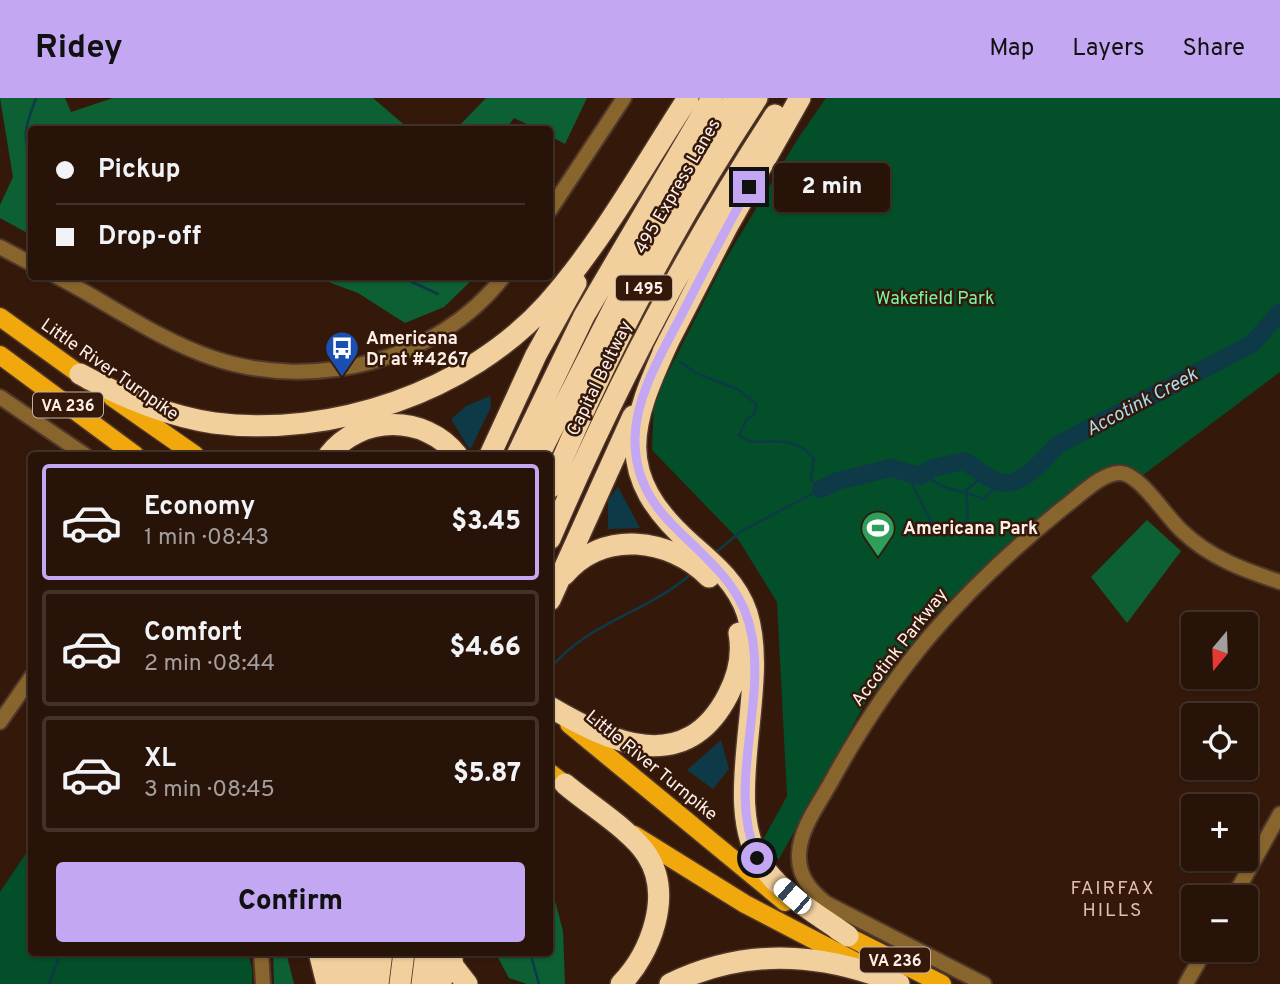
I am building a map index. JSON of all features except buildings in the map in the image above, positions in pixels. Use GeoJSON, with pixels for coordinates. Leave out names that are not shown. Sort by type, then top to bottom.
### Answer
{"type":"FeatureCollection","features":[{"type":"Feature","properties":{"kind":"highway"},"geometry":{"type":"LineString","coordinates":[[80,374],[159,410],[213,422],[272,425],[343,415],[409,398],[461,374],[485,359],[541,310],[593,246],[688,98]]}},
{"type":"Feature","properties":{"kind":"highway","name":"I 495"},"geometry":{"type":"LineString","coordinates":[[518,452],[584,316],[712,98]]}},
{"type":"Feature","properties":{"kind":"highway","name":"495 Express Lanes"},"geometry":{"type":"LineString","coordinates":[[541,452],[637,262],[735,98]]}},
{"type":"Feature","properties":{"kind":"highway","name":"495 Express Lanes"},"geometry":{"type":"LineString","coordinates":[[553,481],[599,378],[645,287],[757,98]]}},
{"type":"Feature","properties":{"kind":"highway","name":"Capital Beltway"},"geometry":{"type":"LineString","coordinates":[[553,533],[650,326],[703,230],[786,98]]}},
{"type":"Feature","properties":{"kind":"highway"},"geometry":{"type":"LineString","coordinates":[[553,593],[669,340],[727,227],[800,98]]}},
{"type":"Feature","properties":{"kind":"highway"},"geometry":{"type":"LineString","coordinates":[[491,452],[519,391],[584,270],[593,246]]}},
{"type":"Feature","properties":{"kind":"highway"},"geometry":{"type":"LineString","coordinates":[[669,340],[641,404],[635,436],[643,487],[686,539],[719,568],[750,625],[754,650],[746,800],[753,849],[778,883],[848,936]]}},
{"type":"Feature","properties":{"kind":"highway"},"geometry":{"type":"LineString","coordinates":[[332,452],[354,433],[395,424],[417,428],[436,437],[454,452]]}},
{"type":"Feature","properties":{"kind":"highway"},"geometry":{"type":"LineString","coordinates":[[553,595],[565,573],[597,550],[632,543],[662,547],[702,570],[732,596],[740,655],[733,686],[721,709],[681,741],[659,745],[608,739],[582,730],[553,710]]}},
{"type":"Feature","properties":{"kind":"highway"},"geometry":{"type":"LineString","coordinates":[[557,778],[636,843],[647,855],[653,870],[657,904],[651,940],[634,972],[621,984]]}},
{"type":"Feature","properties":{"kind":"highway"},"geometry":{"type":"LineString","coordinates":[[321,956],[327,984]]}},
{"type":"Feature","properties":{"kind":"highway"},"geometry":{"type":"LineString","coordinates":[[337,984],[340,956]]}},
{"type":"Feature","properties":{"kind":"highway"},"geometry":{"type":"LineString","coordinates":[[358,984],[362,956]]}},
{"type":"Feature","properties":{"kind":"highway"},"geometry":{"type":"LineString","coordinates":[[379,984],[382,956]]}},
{"type":"Feature","properties":{"kind":"highway"},"geometry":{"type":"LineString","coordinates":[[400,984],[404,956]]}},
{"type":"Feature","properties":{"kind":"highway"},"geometry":{"type":"LineString","coordinates":[[422,984],[426,956]]}},
{"type":"Feature","properties":{"kind":"highway"},"geometry":{"type":"LineString","coordinates":[[441,984],[444,956]]}},
{"type":"Feature","properties":{"kind":"highway"},"geometry":{"type":"LineString","coordinates":[[452,956],[453,966],[467,984]]}},
{"type":"Feature","properties":{"kind":"highway"},"geometry":{"type":"LineString","coordinates":[[670,984],[714,966],[771,957],[830,961],[900,984]]}},
{"type":"Feature","properties":{"kind":"main road","name":"Little River Turnpike"},"geometry":{"type":"LineString","coordinates":[[0,317],[191,452]]}},
{"type":"Feature","properties":{"kind":"main road","name":"VA 236"},"geometry":{"type":"LineString","coordinates":[[0,355],[131,452]]}},
{"type":"Feature","properties":{"kind":"main road","name":"Little River Turnpike"},"geometry":{"type":"LineString","coordinates":[[582,730],[778,896],[848,936],[942,984]]}},
{"type":"Feature","properties":{"kind":"main road","name":"VA 236"},"geometry":{"type":"LineString","coordinates":[[557,778],[629,831],[734,897],[900,984]]}},
{"type":"Feature","properties":{"kind":"street"},"geometry":{"type":"LineString","coordinates":[[553,205],[624,98]]}},
{"type":"Feature","properties":{"kind":"street"},"geometry":{"type":"LineString","coordinates":[[0,247],[28,262]]}},
{"type":"Feature","properties":{"kind":"street"},"geometry":{"type":"LineString","coordinates":[[63,280],[187,348],[233,364],[287,371],[347,368],[409,349],[466,315],[500,280]]}},
{"type":"Feature","properties":{"kind":"street"},"geometry":{"type":"LineString","coordinates":[[0,397],[81,452]]}},
{"type":"Feature","properties":{"kind":"street","name":"Accotink Parkway"},"geometry":{"type":"LineString","coordinates":[[984,984],[826,903],[807,885],[799,866],[799,853],[807,825],[859,730],[922,643],[961,597],[1008,553],[1109,475],[1122,473],[1137,481],[1167,517],[1199,545],[1236,567],[1280,582]]}},
{"type":"Feature","properties":{"kind":"street"},"geometry":{"type":"LineString","coordinates":[[0,722],[28,682]]}},
{"type":"Feature","properties":{"kind":"street"},"geometry":{"type":"LineString","coordinates":[[1240,885],[1280,814]]}},
{"type":"Feature","properties":{"kind":"street"},"geometry":{"type":"LineString","coordinates":[[261,956],[263,984]]}},
{"type":"Feature","properties":{"kind":"street"},"geometry":{"type":"LineString","coordinates":[[1186,984],[1198,962]]}},
{"type":"Feature","properties":{"kind":"green space"},"geometry":{"type":"Polygon","coordinates":[[[0,98],[65,98],[71,112],[113,98],[373,98],[406,126],[28,126],[28,233],[0,218],[0,205],[13,177],[0,98]]]}},
{"type":"Feature","properties":{"kind":"green space"},"geometry":{"type":"Polygon","coordinates":[[[486,98],[587,98],[565,144],[553,138],[553,126],[531,126],[514,118],[508,126],[459,126],[486,98]]]}},
{"type":"Feature","properties":{"kind":"green space","name":"Wakefield Park"},"geometry":{"type":"Polygon","coordinates":[[[826,98],[1280,98],[1280,372],[1143,475],[1123,464],[1088,484],[1019,538],[951,599],[918,632],[931,631],[867,700],[779,859],[759,847],[787,796],[777,602],[738,539],[652,450],[654,400],[724,262],[797,140],[826,98]]]}},
{"type":"Feature","properties":{"kind":"green space"},"geometry":{"type":"Polygon","coordinates":[[[323,280],[472,280],[444,307],[405,323],[358,293],[323,280]]]}},
{"type":"Feature","properties":{"kind":"green space"},"geometry":{"type":"Polygon","coordinates":[[[1147,520],[1181,551],[1127,623],[1091,577],[1147,520]]]}},
{"type":"Feature","properties":{"kind":"green space"},"geometry":{"type":"Polygon","coordinates":[[[28,850],[28,956],[249,956],[252,984],[0,984],[0,892],[28,850]]]}},
{"type":"Feature","properties":{"kind":"green space"},"geometry":{"type":"Polygon","coordinates":[[[553,893],[563,931],[565,984],[527,984],[509,978],[497,956],[553,956],[553,893]]]}},
{"type":"Feature","properties":{"kind":"green space"},"geometry":{"type":"Polygon","coordinates":[[[273,956],[287,956],[294,984],[274,984],[273,956]]]}},
{"type":"Feature","properties":{"kind":"water"},"geometry":{"type":"Polygon","coordinates":[[[490,396],[491,407],[470,450],[451,419],[466,406],[490,396]]]}},
{"type":"Feature","properties":{"kind":"water"},"geometry":{"type":"Polygon","coordinates":[[[618,487],[640,528],[608,529],[608,500],[618,487]]]}},
{"type":"Feature","properties":{"kind":"water"},"geometry":{"type":"Polygon","coordinates":[[[721,740],[729,769],[713,789],[687,770],[721,740]]]}},
{"type":"Feature","properties":{"kind":"waterway"},"geometry":{"type":"LineString","coordinates":[[28,148],[26,130],[36,98]]}},
{"type":"Feature","properties":{"kind":"waterway"},"geometry":{"type":"LineString","coordinates":[[408,280],[438,294]]}},
{"type":"Feature","properties":{"kind":"waterway","name":"Accotink Creek"},"geometry":{"type":"LineString","coordinates":[[821,489],[837,481],[891,468],[920,476],[933,468],[964,461],[998,482],[1014,482],[1031,472],[1057,445],[1252,344],[1280,312]]}},
{"type":"Feature","properties":{"kind":"waterway"},"geometry":{"type":"LineString","coordinates":[[680,362],[696,373],[739,390],[756,404],[754,415],[747,419],[739,435],[755,442],[784,442],[804,449],[814,459],[811,480],[821,489],[740,532],[714,554]]}},
{"type":"Feature","properties":{"kind":"waterway","name":"Accotink Creek"},"geometry":{"type":"LineString","coordinates":[[906,472],[936,531],[959,531],[968,517],[966,490],[986,474]]}},
{"type":"Feature","properties":{"kind":"waterway","name":"Accotink Creek"},"geometry":{"type":"LineString","coordinates":[[925,473],[938,484],[984,499],[999,483]]}},
{"type":"Feature","properties":{"kind":"waterway","name":"Accotink Creek"},"geometry":{"type":"LineString","coordinates":[[553,666],[581,640],[656,599],[691,574]]}},
{"type":"Feature","properties":{"kind":"waterway"},"geometry":{"type":"LineString","coordinates":[[49,984],[60,956]]}},
{"type":"Feature","properties":{"kind":"waterway","name":"Accotink Creek"},"geometry":{"type":"LineString","coordinates":[[531,956],[539,984]]}},
{"type":"Feature","properties":{"kind":"place","name":"Americana Dr at #4267"},"geometry":{"type":"Point","coordinates":[342,378]}},
{"type":"Feature","properties":{"kind":"place","name":"Americana Park"},"geometry":{"type":"Point","coordinates":[878,558]}},
{"type":"Feature","properties":{"kind":"district","name":"FAIRFAX HILLS"},"geometry":{"type":"Point","coordinates":[1113,898]}},
{"type":"Feature","properties":{"kind":"route"},"geometry":{"type":"LineString","coordinates":[[749,187],[669,340],[641,404],[635,436],[643,487],[651,500],[686,539],[719,568],[738,593],[746,611],[754,650],[754,682],[746,775],[746,818],[757,858]]}}]}
